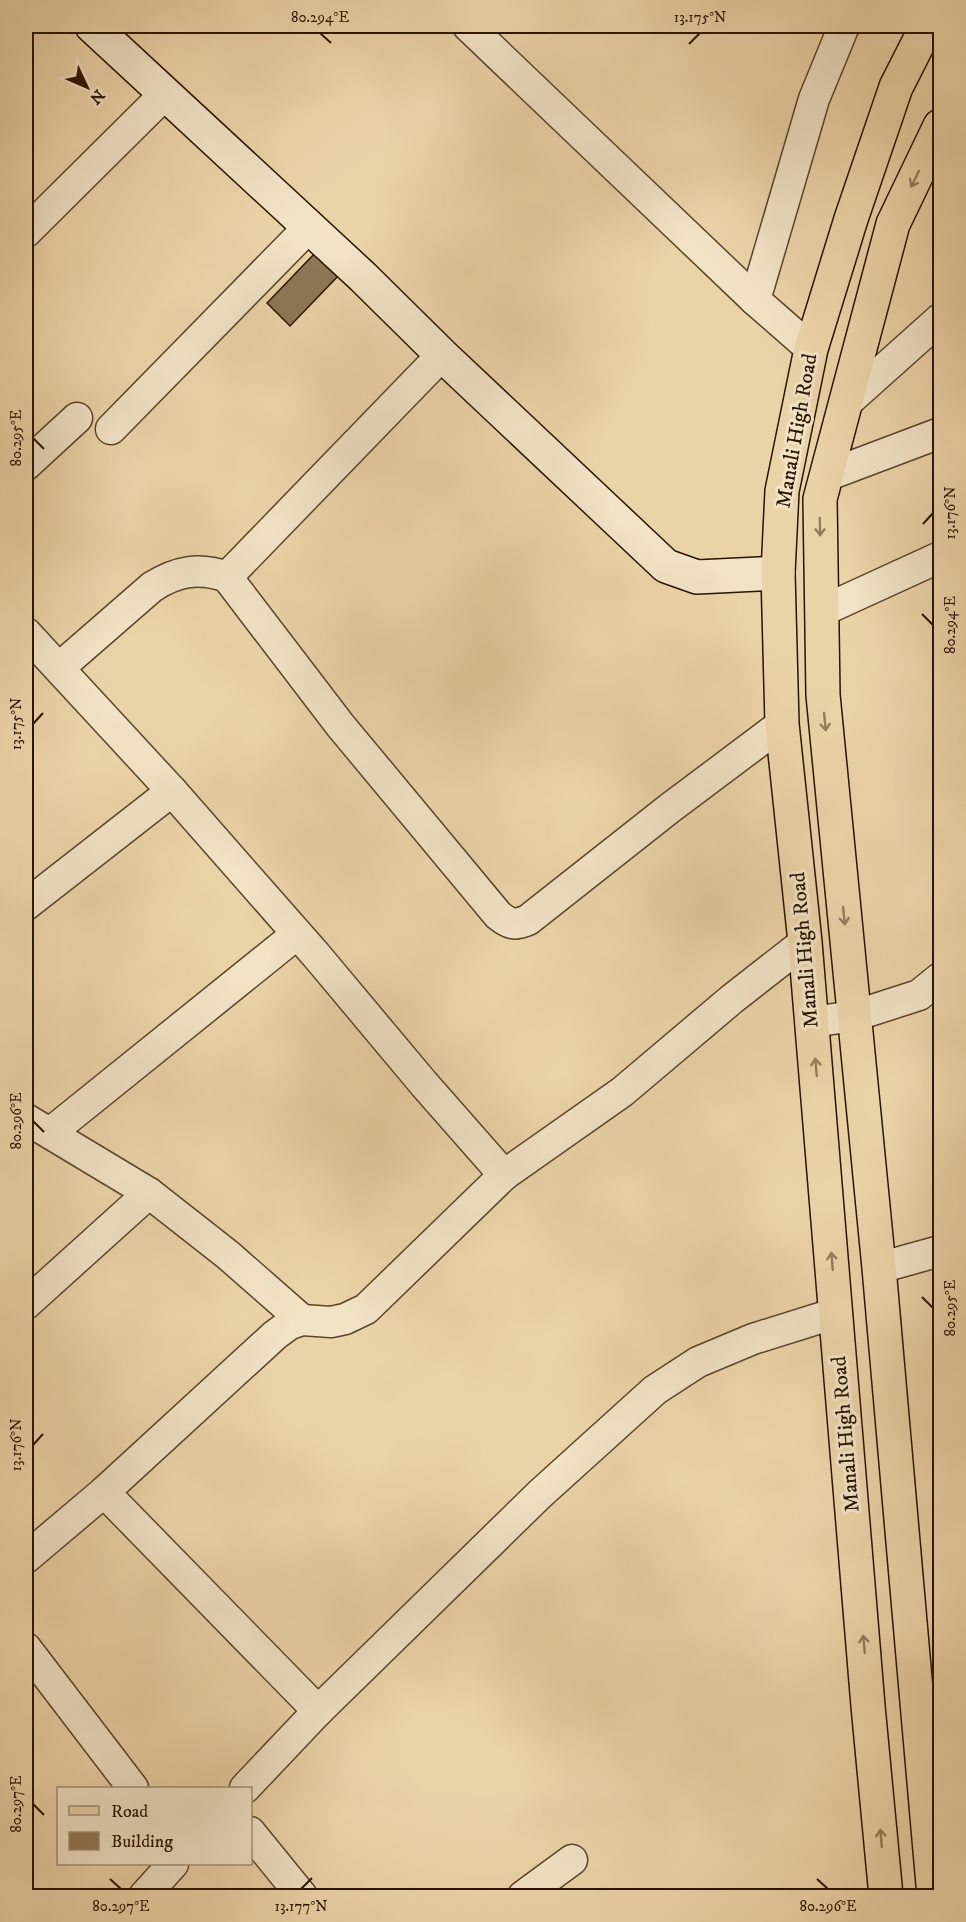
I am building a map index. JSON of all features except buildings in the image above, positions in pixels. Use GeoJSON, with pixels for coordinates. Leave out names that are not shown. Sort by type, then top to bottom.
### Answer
{"type":"FeatureCollection","features":[{"type":"Feature","properties":{"kind":"main road","name":"Manali High Road"},"geometry":{"type":"LineString","coordinates":[[886,1896],[868,1706],[806,942],[782,723],[778,573],[782,490],[811,349],[851,219],[896,87],[927,26]]}},
{"type":"Feature","properties":{"kind":"main road","name":"Manali High Road"},"geometry":{"type":"LineString","coordinates":[[934,1896],[879,1268],[823,695],[820,499],[893,224],[940,126]]}},
{"type":"Feature","properties":{"kind":"street"},"geometry":{"type":"LineString","coordinates":[[92,26],[309,227],[442,356],[666,566],[697,577],[778,573]]}},
{"type":"Feature","properties":{"kind":"street"},"geometry":{"type":"LineString","coordinates":[[468,26],[755,300],[811,349]]}},
{"type":"Feature","properties":{"kind":"street"},"geometry":{"type":"LineString","coordinates":[[755,300],[814,99],[844,26]]}},
{"type":"Feature","properties":{"kind":"street"},"geometry":{"type":"LineString","coordinates":[[26,232],[165,94]]}},
{"type":"Feature","properties":{"kind":"street"},"geometry":{"type":"LineString","coordinates":[[111,429],[309,227]]}},
{"type":"Feature","properties":{"kind":"street"},"geometry":{"type":"LineString","coordinates":[[845,404],[940,320]]}},
{"type":"Feature","properties":{"kind":"street"},"geometry":{"type":"LineString","coordinates":[[227,577],[442,356]]}},
{"type":"Feature","properties":{"kind":"street"},"geometry":{"type":"LineString","coordinates":[[26,465],[77,418]]}},
{"type":"Feature","properties":{"kind":"street"},"geometry":{"type":"LineString","coordinates":[[826,476],[940,433]]}},
{"type":"Feature","properties":{"kind":"street"},"geometry":{"type":"LineString","coordinates":[[822,611],[940,557]]}},
{"type":"Feature","properties":{"kind":"street"},"geometry":{"type":"LineString","coordinates":[[59,668],[152,587],[167,578],[187,572],[213,572],[227,577],[340,725],[498,915],[508,923],[517,924],[528,920],[782,723]]}},
{"type":"Feature","properties":{"kind":"street"},"geometry":{"type":"LineString","coordinates":[[26,633],[172,791],[504,1175]]}},
{"type":"Feature","properties":{"kind":"street"},"geometry":{"type":"LineString","coordinates":[[26,905],[172,791]]}},
{"type":"Feature","properties":{"kind":"street"},"geometry":{"type":"LineString","coordinates":[[297,934],[38,1126],[149,1193],[228,1255],[302,1320]]}},
{"type":"Feature","properties":{"kind":"street"},"geometry":{"type":"LineString","coordinates":[[26,1558],[104,1492],[275,1335],[290,1324],[302,1320],[331,1322],[345,1319],[366,1309],[504,1175],[622,1092],[732,999],[806,942]]}},
{"type":"Feature","properties":{"kind":"street"},"geometry":{"type":"LineString","coordinates":[[812,1022],[854,1016],[919,995],[940,978]]}},
{"type":"Feature","properties":{"kind":"street"},"geometry":{"type":"LineString","coordinates":[[26,1304],[149,1193]]}},
{"type":"Feature","properties":{"kind":"street"},"geometry":{"type":"LineString","coordinates":[[879,1268],[940,1251]]}},
{"type":"Feature","properties":{"kind":"street"},"geometry":{"type":"LineString","coordinates":[[246,1787],[318,1712],[540,1494],[655,1390],[698,1362],[753,1339],[836,1313]]}},
{"type":"Feature","properties":{"kind":"street"},"geometry":{"type":"LineString","coordinates":[[104,1492],[318,1712]]}},
{"type":"Feature","properties":{"kind":"street"},"geometry":{"type":"LineString","coordinates":[[26,1648],[132,1787]]}},
{"type":"Feature","properties":{"kind":"street"},"geometry":{"type":"LineString","coordinates":[[252,1834],[302,1896]]}},
{"type":"Feature","properties":{"kind":"street"},"geometry":{"type":"LineString","coordinates":[[523,1896],[573,1860]]}},
{"type":"Feature","properties":{"kind":"street"},"geometry":{"type":"LineString","coordinates":[[144,1896],[171,1865]]}}]}
